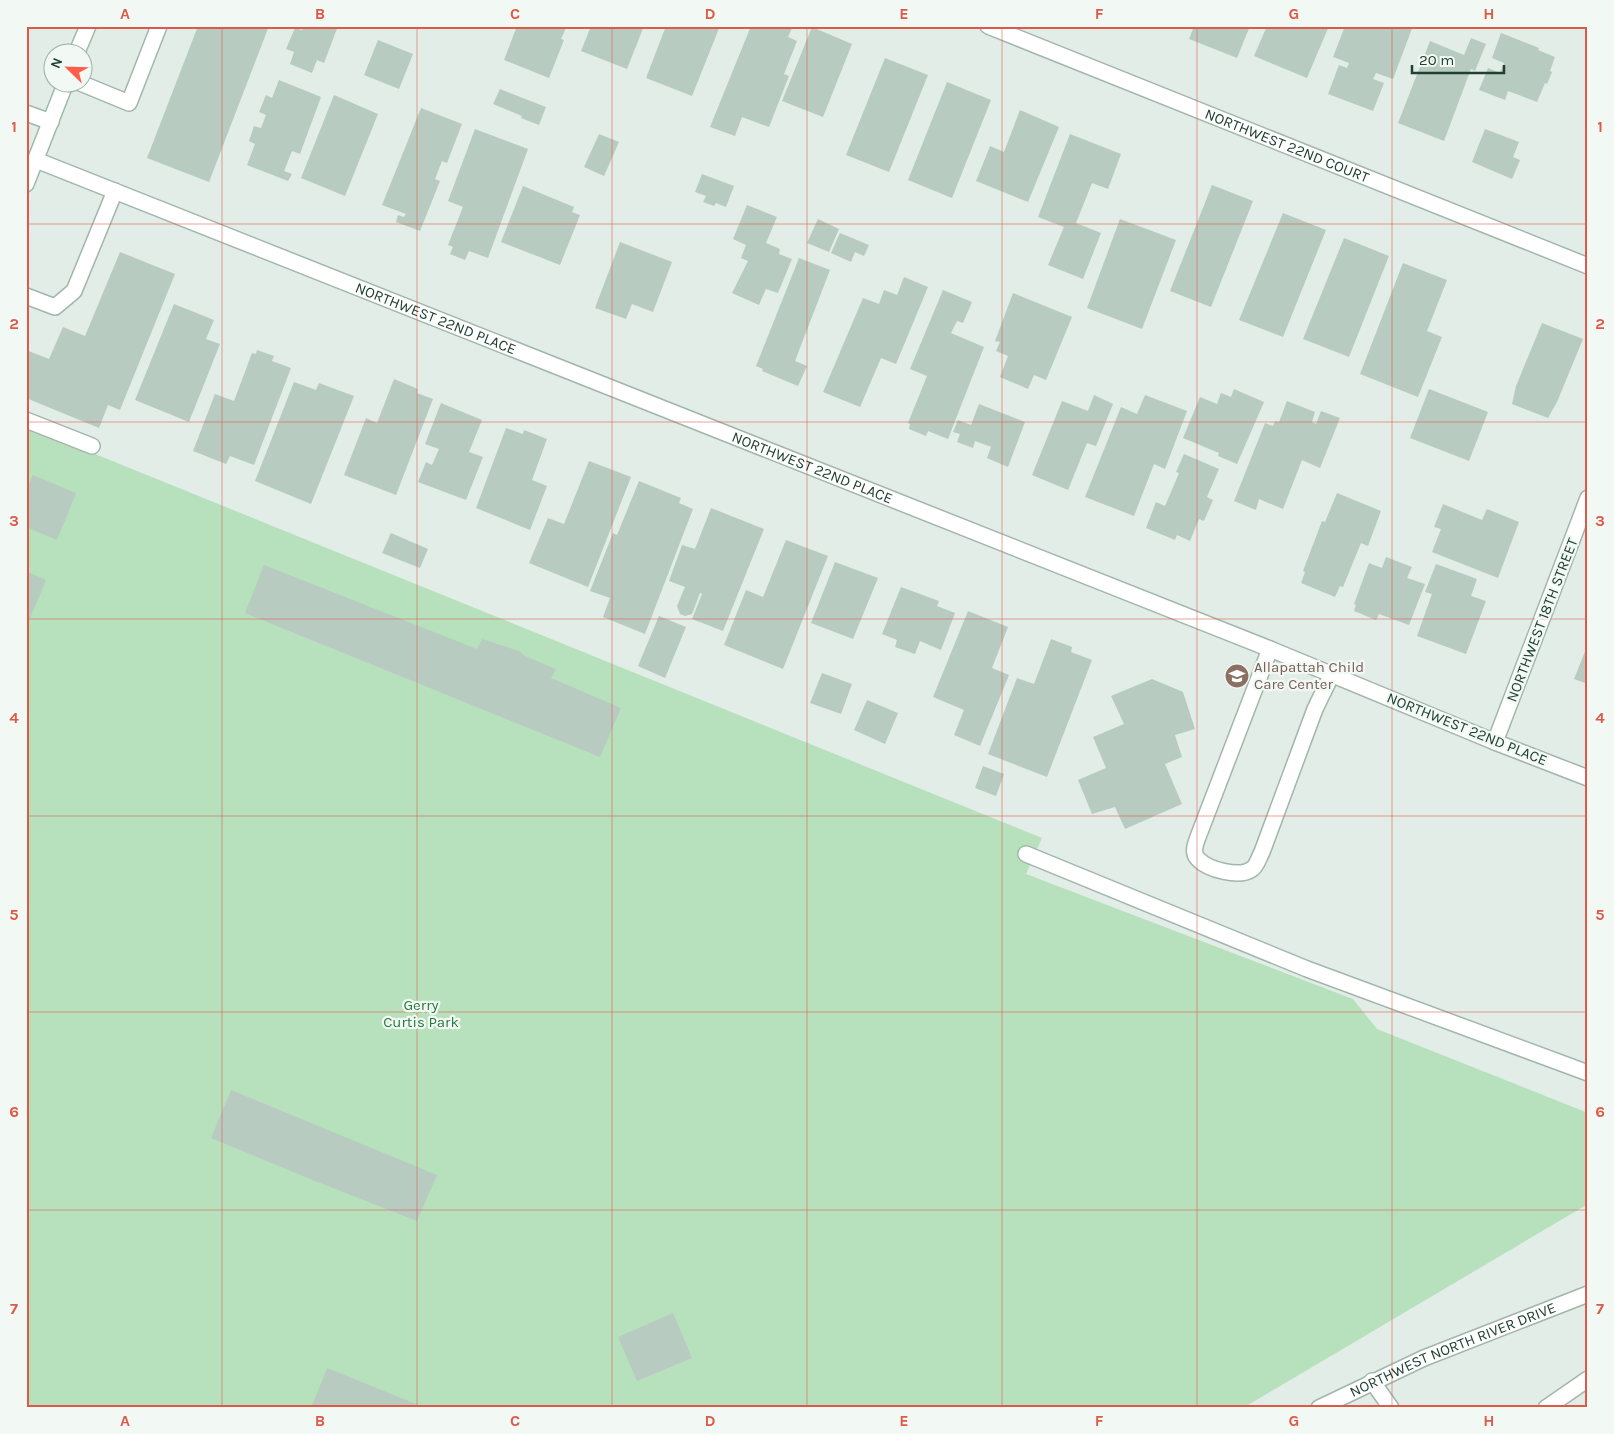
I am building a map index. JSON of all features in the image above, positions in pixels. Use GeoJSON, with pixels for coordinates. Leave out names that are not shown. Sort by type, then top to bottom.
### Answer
{"type":"FeatureCollection","features":[{"type":"Feature","properties":{"kind":"street"},"geometry":{"type":"LineString","coordinates":[[82,42],[88,26]]}},
{"type":"Feature","properties":{"kind":"street"},"geometry":{"type":"LineString","coordinates":[[92,88],[129,103],[159,26]]}},
{"type":"Feature","properties":{"kind":"street","name":"NORTHWEST 22ND COURT"},"geometry":{"type":"LineString","coordinates":[[988,26],[1588,266]]}},
{"type":"Feature","properties":{"kind":"street"},"geometry":{"type":"LineString","coordinates":[[26,184],[62,92]]}},
{"type":"Feature","properties":{"kind":"street"},"geometry":{"type":"LineString","coordinates":[[26,112],[51,122]]}},
{"type":"Feature","properties":{"kind":"street","name":"NORTHWEST 22ND PLACE"},"geometry":{"type":"LineString","coordinates":[[36,160],[1270,649],[1495,742],[1588,778]]}},
{"type":"Feature","properties":{"kind":"street"},"geometry":{"type":"LineString","coordinates":[[26,296],[55,307],[74,291],[115,192]]}},
{"type":"Feature","properties":{"kind":"street"},"geometry":{"type":"LineString","coordinates":[[26,420],[92,446]]}},
{"type":"Feature","properties":{"kind":"street","name":"NORTHWEST 18TH STREET"},"geometry":{"type":"LineString","coordinates":[[1495,742],[1588,498]]}},
{"type":"Feature","properties":{"kind":"street"},"geometry":{"type":"LineString","coordinates":[[1270,649],[1194,850],[1197,859],[1206,865],[1226,873],[1243,874],[1254,869],[1315,709],[1332,674]]}},
{"type":"Feature","properties":{"kind":"street"},"geometry":{"type":"LineString","coordinates":[[1026,854],[1299,966],[1588,1073]]}},
{"type":"Feature","properties":{"kind":"street","name":"NORTHWEST NORTH RIVER DRIVE"},"geometry":{"type":"LineString","coordinates":[[1319,1408],[1372,1381],[1432,1354],[1588,1294]]}},
{"type":"Feature","properties":{"kind":"street"},"geometry":{"type":"LineString","coordinates":[[1546,1408],[1588,1380]]}},
{"type":"Feature","properties":{"kind":"street"},"geometry":{"type":"LineString","coordinates":[[1372,1381],[1391,1408]]}},
{"type":"Feature","properties":{"kind":"green space","name":"Gerry Curtis Park"},"geometry":{"type":"Polygon","coordinates":[[[26,426],[1042,838],[1026,874],[1353,999],[1377,1029],[1588,1113],[1588,1204],[1243,1408],[26,1408],[26,426]]]}},
{"type":"Feature","properties":{"kind":"building"},"geometry":{"type":"Polygon","coordinates":[[[198,26],[269,26],[209,182],[147,158],[198,26]]]}},
{"type":"Feature","properties":{"kind":"building"},"geometry":{"type":"Polygon","coordinates":[[[303,26],[338,26],[324,63],[317,60],[312,73],[290,64],[294,52],[286,49],[295,28],[302,30],[303,26]]]}},
{"type":"Feature","properties":{"kind":"building"},"geometry":{"type":"Polygon","coordinates":[[[517,26],[560,26],[566,28],[561,39],[564,40],[549,78],[504,60],[517,26]]]}},
{"type":"Feature","properties":{"kind":"building"},"geometry":{"type":"Polygon","coordinates":[[[591,26],[644,26],[627,69],[581,51],[591,26]]]}},
{"type":"Feature","properties":{"kind":"building"},"geometry":{"type":"Polygon","coordinates":[[[666,26],[720,26],[692,96],[646,78],[666,26]]]}},
{"type":"Feature","properties":{"kind":"building"},"geometry":{"type":"Polygon","coordinates":[[[751,26],[793,26],[788,37],[797,41],[784,74],[789,76],[769,127],[742,117],[735,136],[710,127],[751,26]]]}},
{"type":"Feature","properties":{"kind":"building"},"geometry":{"type":"Polygon","coordinates":[[[1194,26],[1250,26],[1237,58],[1189,39],[1194,26]]]}},
{"type":"Feature","properties":{"kind":"building"},"geometry":{"type":"Polygon","coordinates":[[[1267,26],[1329,26],[1307,78],[1254,56],[1267,26]]]}},
{"type":"Feature","properties":{"kind":"building"},"geometry":{"type":"Polygon","coordinates":[[[1345,26],[1413,26],[1393,79],[1376,73],[1373,79],[1384,83],[1373,111],[1328,94],[1339,65],[1347,68],[1349,63],[1333,57],[1345,26]]]}},
{"type":"Feature","properties":{"kind":"building"},"geometry":{"type":"Polygon","coordinates":[[[812,27],[852,44],[823,117],[782,101],[812,27]]]}},
{"type":"Feature","properties":{"kind":"building"},"geometry":{"type":"Polygon","coordinates":[[[1501,33],[1539,48],[1538,50],[1555,57],[1550,71],[1552,72],[1537,102],[1508,91],[1505,100],[1479,90],[1488,68],[1500,73],[1504,63],[1492,58],[1501,33]]]}},
{"type":"Feature","properties":{"kind":"building"},"geometry":{"type":"Polygon","coordinates":[[[1471,38],[1486,44],[1475,71],[1471,69],[1444,141],[1398,123],[1430,41],[1464,55],[1471,38]]]}},
{"type":"Feature","properties":{"kind":"building"},"geometry":{"type":"Polygon","coordinates":[[[378,40],[413,54],[399,89],[364,75],[378,40]]]}},
{"type":"Feature","properties":{"kind":"building"},"geometry":{"type":"Polygon","coordinates":[[[885,58],[928,75],[889,172],[846,155],[885,58]]]}},
{"type":"Feature","properties":{"kind":"building"},"geometry":{"type":"Polygon","coordinates":[[[279,80],[321,97],[300,154],[292,151],[284,171],[292,174],[288,181],[247,165],[255,144],[249,141],[254,126],[261,128],[266,115],[259,112],[266,95],[272,98],[279,80]]]}},
{"type":"Feature","properties":{"kind":"building"},"geometry":{"type":"Polygon","coordinates":[[[947,82],[991,100],[952,198],[908,180],[947,82]]]}},
{"type":"Feature","properties":{"kind":"building"},"geometry":{"type":"Polygon","coordinates":[[[500,89],[546,107],[539,125],[493,104],[500,89]]]}},
{"type":"Feature","properties":{"kind":"building"},"geometry":{"type":"Polygon","coordinates":[[[334,95],[378,114],[345,196],[301,178],[334,95]]]}},
{"type":"Feature","properties":{"kind":"building"},"geometry":{"type":"Polygon","coordinates":[[[421,108],[462,124],[447,163],[442,161],[435,179],[440,181],[420,231],[396,222],[398,215],[404,217],[406,214],[382,205],[421,108]]]}},
{"type":"Feature","properties":{"kind":"building"},"geometry":{"type":"Polygon","coordinates":[[[1020,110],[1059,127],[1028,202],[976,181],[990,146],[1004,152],[1020,110]]]}},
{"type":"Feature","properties":{"kind":"building"},"geometry":{"type":"Polygon","coordinates":[[[475,129],[528,149],[488,258],[469,251],[465,260],[450,254],[453,247],[448,245],[463,207],[448,201],[475,129]]]}},
{"type":"Feature","properties":{"kind":"building"},"geometry":{"type":"Polygon","coordinates":[[[1485,129],[1519,142],[1513,157],[1520,160],[1512,179],[1472,162],[1485,129]]]}},
{"type":"Feature","properties":{"kind":"building"},"geometry":{"type":"Polygon","coordinates":[[[599,134],[619,142],[604,176],[584,167],[599,134]]]}},
{"type":"Feature","properties":{"kind":"building"},"geometry":{"type":"Polygon","coordinates":[[[1070,134],[1121,154],[1108,189],[1092,183],[1076,223],[1101,233],[1083,279],[1048,265],[1064,227],[1038,217],[1070,134]]]}},
{"type":"Feature","properties":{"kind":"building"},"geometry":{"type":"Polygon","coordinates":[[[702,174],[734,186],[726,207],[716,203],[714,206],[703,202],[706,196],[695,192],[702,174]]]}},
{"type":"Feature","properties":{"kind":"building"},"geometry":{"type":"Polygon","coordinates":[[[1212,185],[1253,201],[1211,307],[1170,291],[1212,185]]]}},
{"type":"Feature","properties":{"kind":"building"},"geometry":{"type":"Polygon","coordinates":[[[523,186],[574,207],[572,212],[580,215],[560,265],[501,242],[523,186]]]}},
{"type":"Feature","properties":{"kind":"building"},"geometry":{"type":"Polygon","coordinates":[[[747,205],[777,217],[766,243],[780,249],[779,254],[792,259],[778,293],[766,289],[759,305],[732,293],[748,261],[741,258],[746,245],[733,239],[747,205]]]}},
{"type":"Feature","properties":{"kind":"building"},"geometry":{"type":"Polygon","coordinates":[[[1283,213],[1326,230],[1283,337],[1239,320],[1283,213]]]}},
{"type":"Feature","properties":{"kind":"building"},"geometry":{"type":"Polygon","coordinates":[[[818,219],[839,229],[829,252],[807,243],[818,219]]]}},
{"type":"Feature","properties":{"kind":"building"},"geometry":{"type":"Polygon","coordinates":[[[1120,219],[1176,240],[1142,329],[1087,308],[1120,219]]]}},
{"type":"Feature","properties":{"kind":"building"},"geometry":{"type":"Polygon","coordinates":[[[840,233],[869,245],[864,256],[855,252],[851,262],[831,253],[840,233]]]}},
{"type":"Feature","properties":{"kind":"building"},"geometry":{"type":"Polygon","coordinates":[[[1344,238],[1389,256],[1349,357],[1303,339],[1344,238]]]}},
{"type":"Feature","properties":{"kind":"building"},"geometry":{"type":"Polygon","coordinates":[[[620,242],[672,262],[653,312],[632,304],[626,319],[595,308],[620,242]]]}},
{"type":"Feature","properties":{"kind":"building"},"geometry":{"type":"Polygon","coordinates":[[[120,252],[175,274],[120,410],[108,405],[99,428],[26,398],[26,350],[49,359],[63,327],[85,336],[120,252]]]}},
{"type":"Feature","properties":{"kind":"building"},"geometry":{"type":"Polygon","coordinates":[[[799,258],[830,270],[795,361],[807,366],[798,386],[762,371],[763,369],[756,366],[799,258]]]}},
{"type":"Feature","properties":{"kind":"building"},"geometry":{"type":"Polygon","coordinates":[[[1403,263],[1447,280],[1427,331],[1442,337],[1418,397],[1360,374],[1403,263]]]}},
{"type":"Feature","properties":{"kind":"building"},"geometry":{"type":"Polygon","coordinates":[[[904,277],[928,287],[896,364],[881,358],[860,407],[823,392],[863,298],[879,304],[884,290],[897,295],[904,277]]]}},
{"type":"Feature","properties":{"kind":"building"},"geometry":{"type":"Polygon","coordinates":[[[943,290],[972,302],[963,323],[957,321],[951,333],[984,347],[948,439],[928,431],[926,436],[909,429],[910,424],[908,423],[927,376],[910,369],[943,290]]]}},
{"type":"Feature","properties":{"kind":"building"},"geometry":{"type":"Polygon","coordinates":[[[1013,293],[1072,317],[1046,380],[1034,375],[1028,389],[1000,377],[1008,356],[996,351],[1000,342],[995,341],[1013,293]]]}},
{"type":"Feature","properties":{"kind":"building"},"geometry":{"type":"Polygon","coordinates":[[[174,304],[214,320],[206,339],[220,344],[189,422],[135,400],[174,304]]]}},
{"type":"Feature","properties":{"kind":"building"},"geometry":{"type":"Polygon","coordinates":[[[1542,323],[1583,339],[1557,402],[1548,418],[1512,404],[1516,386],[1542,323]]]}},
{"type":"Feature","properties":{"kind":"building"},"geometry":{"type":"Polygon","coordinates":[[[257,350],[274,356],[272,361],[291,368],[254,465],[230,456],[226,464],[193,451],[215,394],[234,401],[252,353],[256,354],[257,350]]]}},
{"type":"Feature","properties":{"kind":"building"},"geometry":{"type":"Polygon","coordinates":[[[394,379],[418,389],[417,393],[433,399],[396,495],[344,475],[366,418],[377,423],[394,379]]]}},
{"type":"Feature","properties":{"kind":"building"},"geometry":{"type":"Polygon","coordinates":[[[294,382],[316,390],[319,383],[354,396],[311,504],[255,481],[294,382]]]}},
{"type":"Feature","properties":{"kind":"building"},"geometry":{"type":"Polygon","coordinates":[[[1234,389],[1264,402],[1237,464],[1218,456],[1219,453],[1183,438],[1200,397],[1217,404],[1221,393],[1231,397],[1234,389]]]}},
{"type":"Feature","properties":{"kind":"building"},"geometry":{"type":"Polygon","coordinates":[[[1429,389],[1488,412],[1469,461],[1410,438],[1429,389]]]}},
{"type":"Feature","properties":{"kind":"building"},"geometry":{"type":"Polygon","coordinates":[[[1094,395],[1113,404],[1096,446],[1087,443],[1068,490],[1032,475],[1062,401],[1088,411],[1094,395]]]}},
{"type":"Feature","properties":{"kind":"building"},"geometry":{"type":"Polygon","coordinates":[[[1145,395],[1187,411],[1165,469],[1154,464],[1134,516],[1085,497],[1121,407],[1137,414],[1145,395]]]}},
{"type":"Feature","properties":{"kind":"building"},"geometry":{"type":"Polygon","coordinates":[[[1287,401],[1315,412],[1312,422],[1316,424],[1321,411],[1340,418],[1320,468],[1302,460],[1283,509],[1259,499],[1256,510],[1234,501],[1265,423],[1273,426],[1275,421],[1279,422],[1287,401]]]}},
{"type":"Feature","properties":{"kind":"building"},"geometry":{"type":"Polygon","coordinates":[[[441,403],[482,420],[469,452],[483,457],[466,500],[418,482],[426,462],[432,465],[439,449],[425,444],[441,403]]]}},
{"type":"Feature","properties":{"kind":"building"},"geometry":{"type":"Polygon","coordinates":[[[979,404],[1025,422],[1008,467],[987,458],[991,447],[975,441],[973,448],[957,442],[960,434],[953,432],[958,420],[971,425],[979,404]]]}},
{"type":"Feature","properties":{"kind":"building"},"geometry":{"type":"Polygon","coordinates":[[[506,428],[523,434],[524,430],[547,439],[532,480],[547,486],[530,530],[476,508],[506,428]]]}},
{"type":"Feature","properties":{"kind":"building"},"geometry":{"type":"Polygon","coordinates":[[[1184,454],[1219,469],[1207,497],[1213,500],[1204,521],[1199,519],[1190,541],[1177,535],[1175,540],[1146,528],[1156,502],[1165,506],[1179,473],[1176,472],[1184,454]]]}},
{"type":"Feature","properties":{"kind":"building"},"geometry":{"type":"Polygon","coordinates":[[[589,461],[631,477],[588,587],[529,563],[548,518],[564,524],[589,461]]]}},
{"type":"Feature","properties":{"kind":"building"},"geometry":{"type":"Polygon","coordinates":[[[33,475],[76,493],[57,540],[26,527],[26,490],[33,475]]]}},
{"type":"Feature","properties":{"kind":"building"},"geometry":{"type":"Polygon","coordinates":[[[639,481],[681,498],[679,503],[693,509],[645,634],[603,617],[610,598],[590,591],[613,533],[617,535],[639,481]]]}},
{"type":"Feature","properties":{"kind":"building"},"geometry":{"type":"Polygon","coordinates":[[[1337,493],[1381,511],[1368,546],[1361,543],[1343,587],[1340,586],[1335,597],[1301,583],[1305,572],[1303,571],[1322,521],[1325,522],[1337,493]]]}},
{"type":"Feature","properties":{"kind":"building"},"geometry":{"type":"Polygon","coordinates":[[[1443,504],[1482,520],[1487,509],[1519,522],[1498,578],[1432,552],[1441,529],[1434,527],[1443,504]]]}},
{"type":"Feature","properties":{"kind":"building"},"geometry":{"type":"Polygon","coordinates":[[[711,508],[764,529],[723,631],[692,619],[702,594],[700,593],[692,614],[685,616],[680,614],[677,606],[685,587],[669,581],[682,545],[695,549],[711,508]]]}},
{"type":"Feature","properties":{"kind":"building"},"geometry":{"type":"Polygon","coordinates":[[[391,533],[428,549],[420,568],[382,553],[391,533]]]}},
{"type":"Feature","properties":{"kind":"building"},"geometry":{"type":"Polygon","coordinates":[[[786,540],[828,556],[783,669],[724,645],[746,590],[763,597],[786,540]]]}},
{"type":"Feature","properties":{"kind":"building"},"geometry":{"type":"Polygon","coordinates":[[[1386,557],[1412,567],[1407,578],[1425,584],[1409,625],[1379,614],[1376,620],[1354,611],[1356,605],[1354,604],[1369,563],[1382,568],[1386,557]]]}},
{"type":"Feature","properties":{"kind":"building"},"geometry":{"type":"Polygon","coordinates":[[[835,562],[878,578],[853,639],[811,623],[835,562]]]}},
{"type":"Feature","properties":{"kind":"building"},"geometry":{"type":"Polygon","coordinates":[[[1436,564],[1477,579],[1471,596],[1486,601],[1466,654],[1417,636],[1432,594],[1425,592],[1436,564]]]}},
{"type":"Feature","properties":{"kind":"building"},"geometry":{"type":"Polygon","coordinates":[[[264,565],[477,649],[482,639],[519,651],[525,656],[556,669],[551,678],[621,708],[600,757],[245,613],[264,565]]]}},
{"type":"Feature","properties":{"kind":"building"},"geometry":{"type":"Polygon","coordinates":[[[26,571],[46,580],[26,628],[26,571]]]}},
{"type":"Feature","properties":{"kind":"building"},"geometry":{"type":"Polygon","coordinates":[[[901,587],[939,601],[937,606],[955,613],[941,650],[920,641],[915,654],[895,647],[897,640],[882,634],[901,587]]]}},
{"type":"Feature","properties":{"kind":"building"},"geometry":{"type":"Polygon","coordinates":[[[968,611],[1008,627],[992,668],[1009,675],[980,746],[954,735],[964,710],[933,697],[968,611]]]}},
{"type":"Feature","properties":{"kind":"building"},"geometry":{"type":"Polygon","coordinates":[[[659,616],[686,627],[665,678],[638,666],[659,616]]]}},
{"type":"Feature","properties":{"kind":"building"},"geometry":{"type":"Polygon","coordinates":[[[1051,639],[1072,647],[1071,652],[1092,660],[1047,777],[988,754],[1017,678],[1034,684],[1051,639]]]}},
{"type":"Feature","properties":{"kind":"building"},"geometry":{"type":"Polygon","coordinates":[[[1588,644],[1588,684],[1574,679],[1588,644]]]}},
{"type":"Feature","properties":{"kind":"building"},"geometry":{"type":"Polygon","coordinates":[[[822,673],[852,684],[841,714],[810,703],[822,673]]]}},
{"type":"Feature","properties":{"kind":"building"},"geometry":{"type":"Polygon","coordinates":[[[1152,679],[1183,692],[1195,729],[1175,735],[1182,757],[1165,764],[1182,804],[1125,829],[1115,807],[1092,814],[1078,780],[1106,768],[1093,737],[1124,724],[1111,696],[1152,679]]]}},
{"type":"Feature","properties":{"kind":"building"},"geometry":{"type":"Polygon","coordinates":[[[867,700],[898,713],[885,744],[854,730],[867,700]]]}},
{"type":"Feature","properties":{"kind":"building"},"geometry":{"type":"Polygon","coordinates":[[[983,766],[1004,774],[996,796],[975,788],[983,766]]]}},
{"type":"Feature","properties":{"kind":"building"},"geometry":{"type":"Polygon","coordinates":[[[231,1090],[437,1175],[417,1221],[211,1138],[231,1090]]]}},
{"type":"Feature","properties":{"kind":"building"},"geometry":{"type":"Polygon","coordinates":[[[673,1313],[692,1358],[637,1381],[618,1337],[673,1313]]]}},
{"type":"Feature","properties":{"kind":"building"},"geometry":{"type":"Polygon","coordinates":[[[327,1368],[426,1408],[311,1408],[327,1368]]]}},
{"type":"Feature","properties":{"kind":"place","name":"Allapattah Child Care Center"},"geometry":{"type":"Point","coordinates":[1237,676]}}]}
